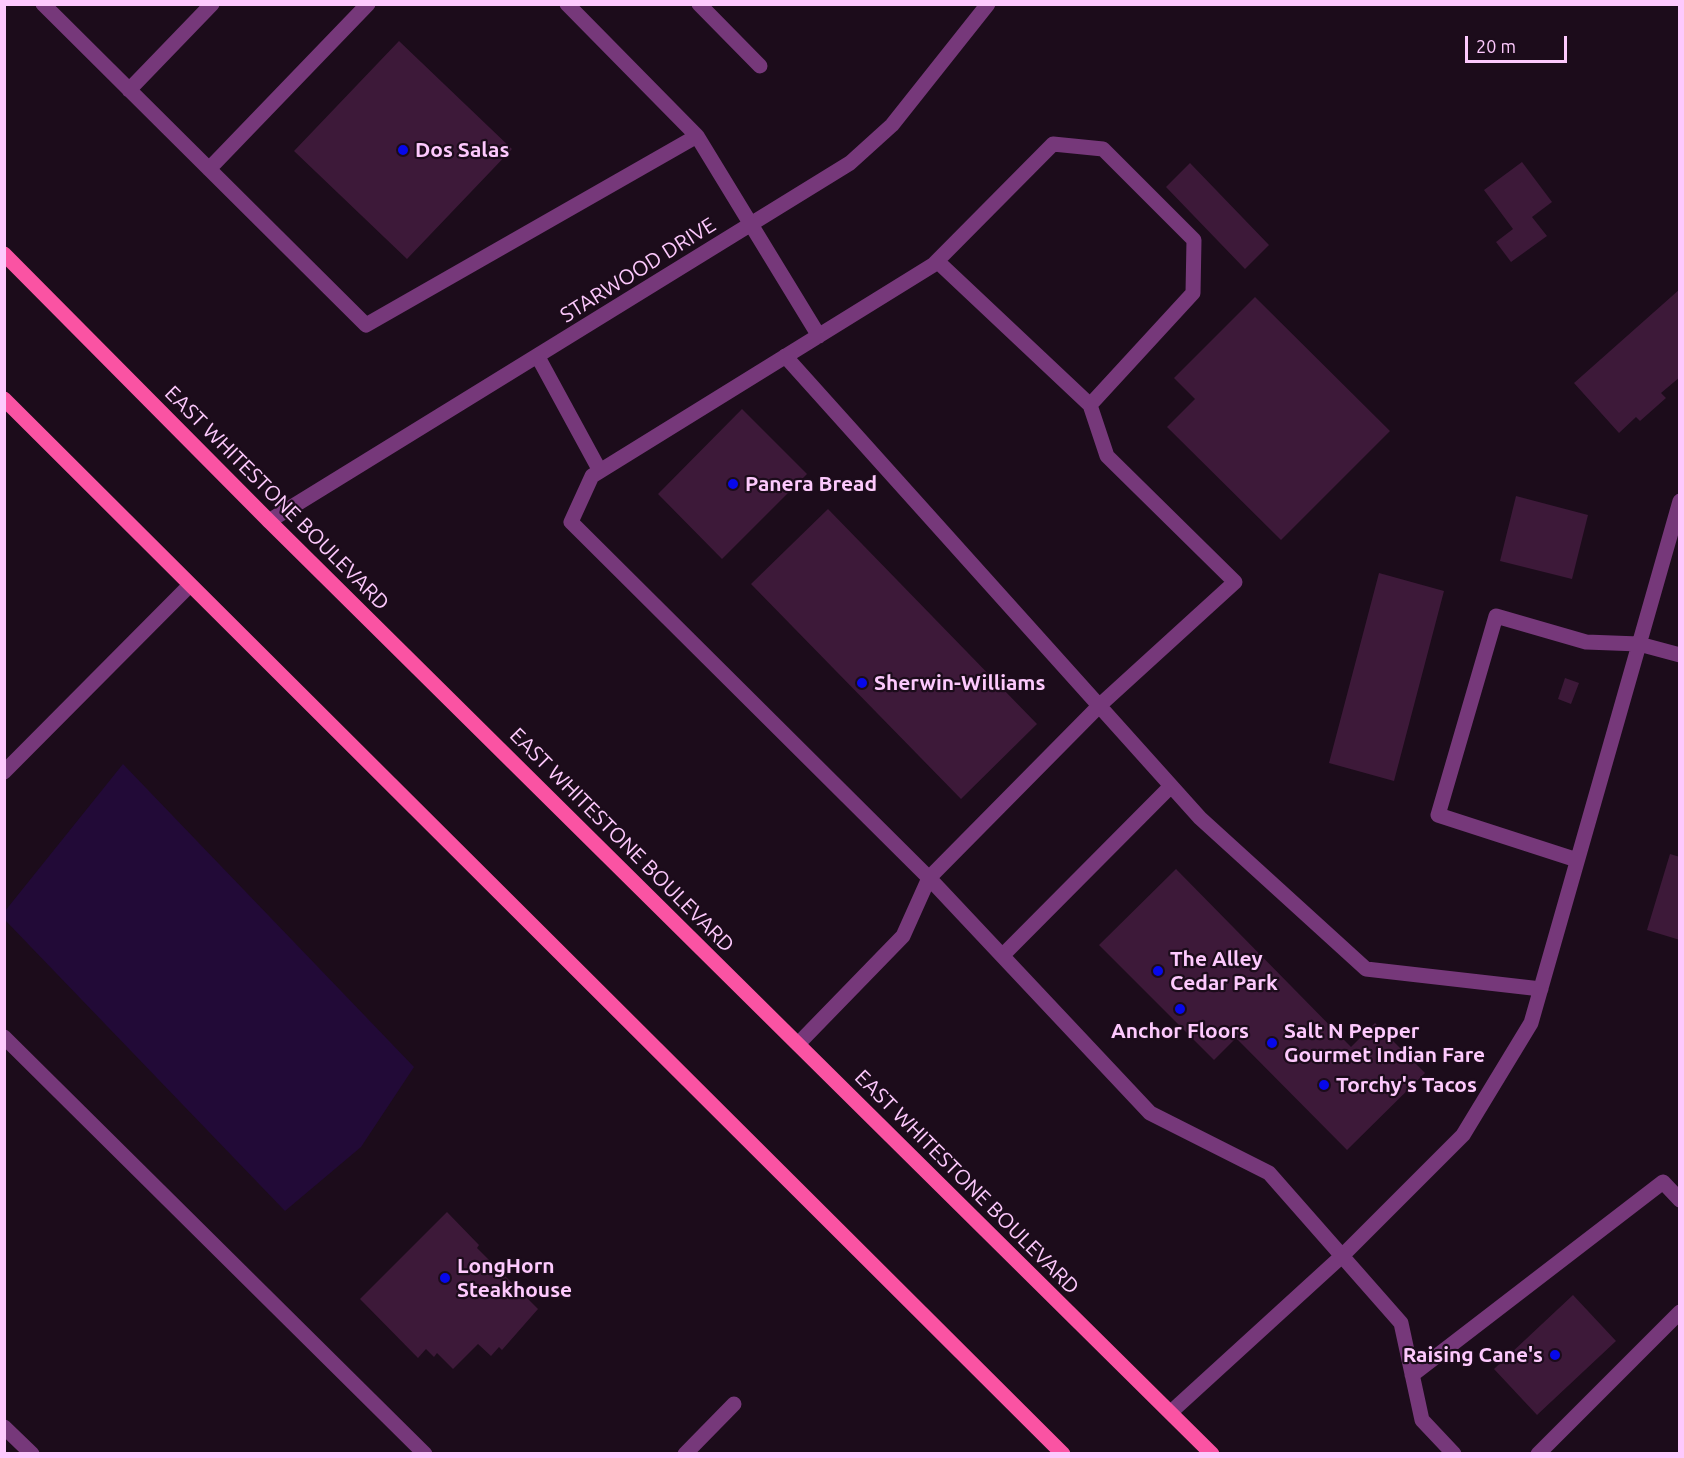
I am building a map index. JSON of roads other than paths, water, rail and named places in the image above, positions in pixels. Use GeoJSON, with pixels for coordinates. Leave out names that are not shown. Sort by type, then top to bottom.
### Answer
{"type":"FeatureCollection","features":[{"type":"Feature","properties":{"kind":"main road","name":"EAST WHITESTONE BOULEVARD"},"geometry":{"type":"LineString","coordinates":[[4,254],[269,521],[1212,1454]]}},
{"type":"Feature","properties":{"kind":"main road"},"geometry":{"type":"LineString","coordinates":[[4,399],[1063,1454]]}},
{"type":"Feature","properties":{"kind":"street"},"geometry":{"type":"LineString","coordinates":[[43,4],[366,325],[697,136]]}},
{"type":"Feature","properties":{"kind":"street"},"geometry":{"type":"LineString","coordinates":[[129,90],[212,4]]}},
{"type":"Feature","properties":{"kind":"street"},"geometry":{"type":"LineString","coordinates":[[209,169],[368,4]]}},
{"type":"Feature","properties":{"kind":"street"},"geometry":{"type":"LineString","coordinates":[[567,4],[697,136],[753,224],[819,336]]}},
{"type":"Feature","properties":{"kind":"street"},"geometry":{"type":"LineString","coordinates":[[699,4],[760,66]]}},
{"type":"Feature","properties":{"kind":"street","name":"STARWOOD DRIVE"},"geometry":{"type":"LineString","coordinates":[[269,521],[826,179],[871,146],[900,116],[988,4]]}},
{"type":"Feature","properties":{"kind":"street"},"geometry":{"type":"LineString","coordinates":[[1090,405],[1193,293],[1194,240],[1102,149],[1053,144],[938,261],[592,476],[571,522],[929,878],[1150,1113],[1269,1173],[1401,1323],[1422,1420],[1454,1454]]}},
{"type":"Feature","properties":{"kind":"street"},"geometry":{"type":"LineString","coordinates":[[798,1044],[903,936],[929,878],[1100,705],[1235,582],[1107,456],[1090,405],[938,261]]}},
{"type":"Feature","properties":{"kind":"street"},"geometry":{"type":"LineString","coordinates":[[785,356],[1200,818],[1366,969],[1540,989]]}},
{"type":"Feature","properties":{"kind":"street"},"geometry":{"type":"LineString","coordinates":[[538,357],[600,471]]}},
{"type":"Feature","properties":{"kind":"street"},"geometry":{"type":"LineString","coordinates":[[1171,1412],[1342,1255],[1463,1135],[1531,1023],[1680,501]]}},
{"type":"Feature","properties":{"kind":"street"},"geometry":{"type":"LineString","coordinates":[[4,772],[190,585]]}},
{"type":"Feature","properties":{"kind":"street"},"geometry":{"type":"LineString","coordinates":[[1577,860],[1438,815],[1496,616],[1586,642],[1639,644],[1680,655]]}},
{"type":"Feature","properties":{"kind":"street"},"geometry":{"type":"LineString","coordinates":[[1003,955],[1171,786]]}},
{"type":"Feature","properties":{"kind":"street"},"geometry":{"type":"LineString","coordinates":[[4,1037],[425,1454]]}},
{"type":"Feature","properties":{"kind":"street"},"geometry":{"type":"LineString","coordinates":[[1412,1375],[1663,1182],[1680,1200]]}},
{"type":"Feature","properties":{"kind":"street"},"geometry":{"type":"LineString","coordinates":[[1538,1454],[1680,1312]]}},
{"type":"Feature","properties":{"kind":"street"},"geometry":{"type":"LineString","coordinates":[[685,1454],[734,1404]]}},
{"type":"Feature","properties":{"kind":"street"},"geometry":{"type":"LineString","coordinates":[[4,1427],[32,1454]]}},
{"type":"Feature","properties":{"kind":"place","name":"Dos Salas"},"geometry":{"type":"Point","coordinates":[403,150]}},
{"type":"Feature","properties":{"kind":"place","name":"Panera Bread"},"geometry":{"type":"Point","coordinates":[733,484]}},
{"type":"Feature","properties":{"kind":"place","name":"Sherwin-Williams"},"geometry":{"type":"Point","coordinates":[862,683]}},
{"type":"Feature","properties":{"kind":"place","name":"The Alley Cedar Park"},"geometry":{"type":"Point","coordinates":[1158,971]}},
{"type":"Feature","properties":{"kind":"place","name":"Anchor Floors"},"geometry":{"type":"Point","coordinates":[1180,1009]}},
{"type":"Feature","properties":{"kind":"place","name":"Salt N Pepper Gourmet Indian Fare"},"geometry":{"type":"Point","coordinates":[1272,1043]}},
{"type":"Feature","properties":{"kind":"place","name":"Torchy's Tacos"},"geometry":{"type":"Point","coordinates":[1324,1085]}},
{"type":"Feature","properties":{"kind":"place","name":"LongHorn Steakhouse"},"geometry":{"type":"Point","coordinates":[445,1278]}},
{"type":"Feature","properties":{"kind":"place","name":"Raising Cane's"},"geometry":{"type":"Point","coordinates":[1555,1355]}}]}
